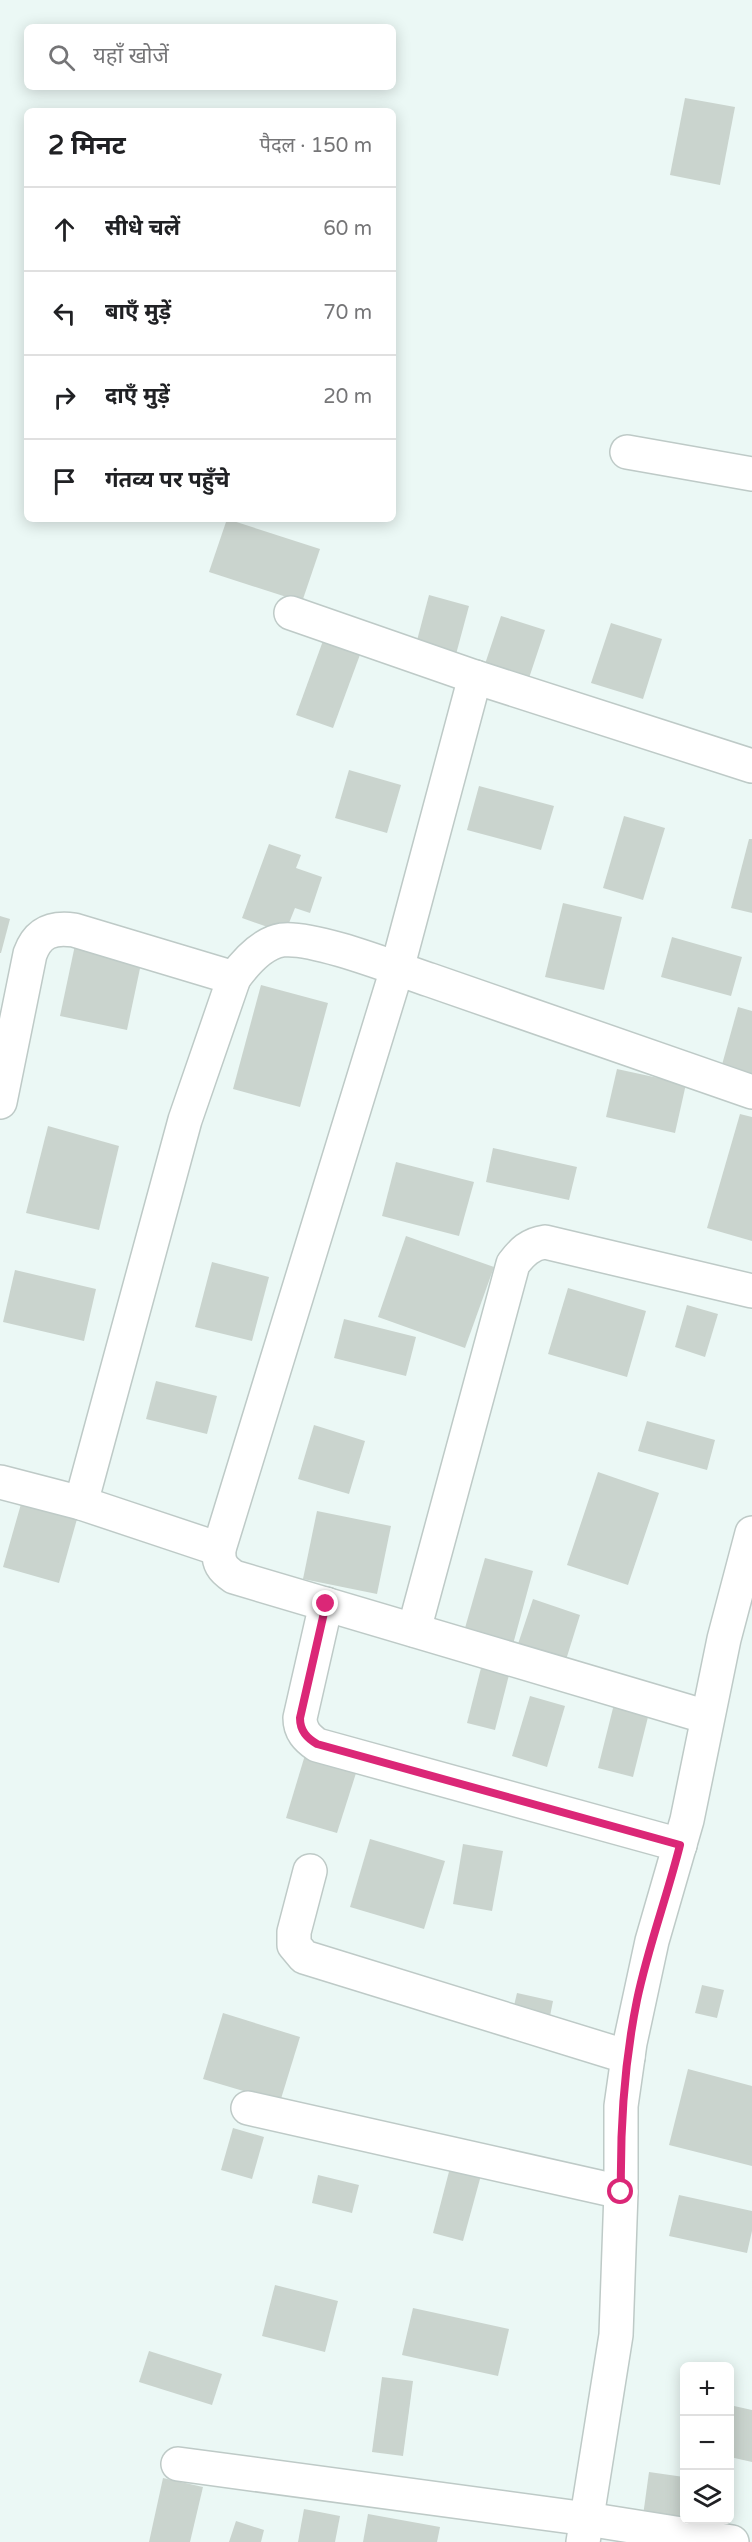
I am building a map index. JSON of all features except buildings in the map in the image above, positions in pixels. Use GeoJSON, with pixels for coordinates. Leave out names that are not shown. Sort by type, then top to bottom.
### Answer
{"type":"FeatureCollection","features":[{"type":"Feature","properties":{"kind":"street"},"geometry":{"type":"LineString","coordinates":[[627,452],[752,474]]}},
{"type":"Feature","properties":{"kind":"street"},"geometry":{"type":"LineString","coordinates":[[291,613],[475,677],[752,766]]}},
{"type":"Feature","properties":{"kind":"street"},"geometry":{"type":"LineString","coordinates":[[475,677],[397,969],[219,1549],[218,1561],[225,1572],[234,1577],[707,1717]]}},
{"type":"Feature","properties":{"kind":"street"},"geometry":{"type":"LineString","coordinates":[[0,1102],[30,954],[34,943],[44,932],[60,928],[74,930],[234,978]]}},
{"type":"Feature","properties":{"kind":"street"},"geometry":{"type":"LineString","coordinates":[[81,1503],[185,1120],[234,978],[244,964],[260,950],[281,940],[304,940],[397,969],[752,1092]]}},
{"type":"Feature","properties":{"kind":"street"},"geometry":{"type":"LineString","coordinates":[[414,1630],[513,1264],[523,1252],[535,1243],[545,1242],[752,1291]]}},
{"type":"Feature","properties":{"kind":"street"},"geometry":{"type":"LineString","coordinates":[[0,1482],[81,1503],[219,1549]]}},
{"type":"Feature","properties":{"kind":"street"},"geometry":{"type":"LineString","coordinates":[[585,2530],[616,2335],[621,2192],[621,2106],[637,2000],[680,1845],[724,1639],[752,1533]]}},
{"type":"Feature","properties":{"kind":"street"},"geometry":{"type":"LineString","coordinates":[[326,1604],[300,1718],[300,1725],[308,1739],[317,1744],[680,1845]]}},
{"type":"Feature","properties":{"kind":"street"},"geometry":{"type":"LineString","coordinates":[[310,1871],[294,1932],[294,1945],[304,1957],[628,2057]]}},
{"type":"Feature","properties":{"kind":"street"},"geometry":{"type":"LineString","coordinates":[[248,2108],[621,2192]]}},
{"type":"Feature","properties":{"kind":"street"},"geometry":{"type":"LineString","coordinates":[[178,2464],[585,2530],[732,2542]]}},
{"type":"Feature","properties":{"kind":"route"},"geometry":{"type":"LineString","coordinates":[[326,1604],[300,1718],[300,1725],[308,1739],[317,1744],[680,1845],[637,2000],[621,2106],[621,2192]]}}]}
